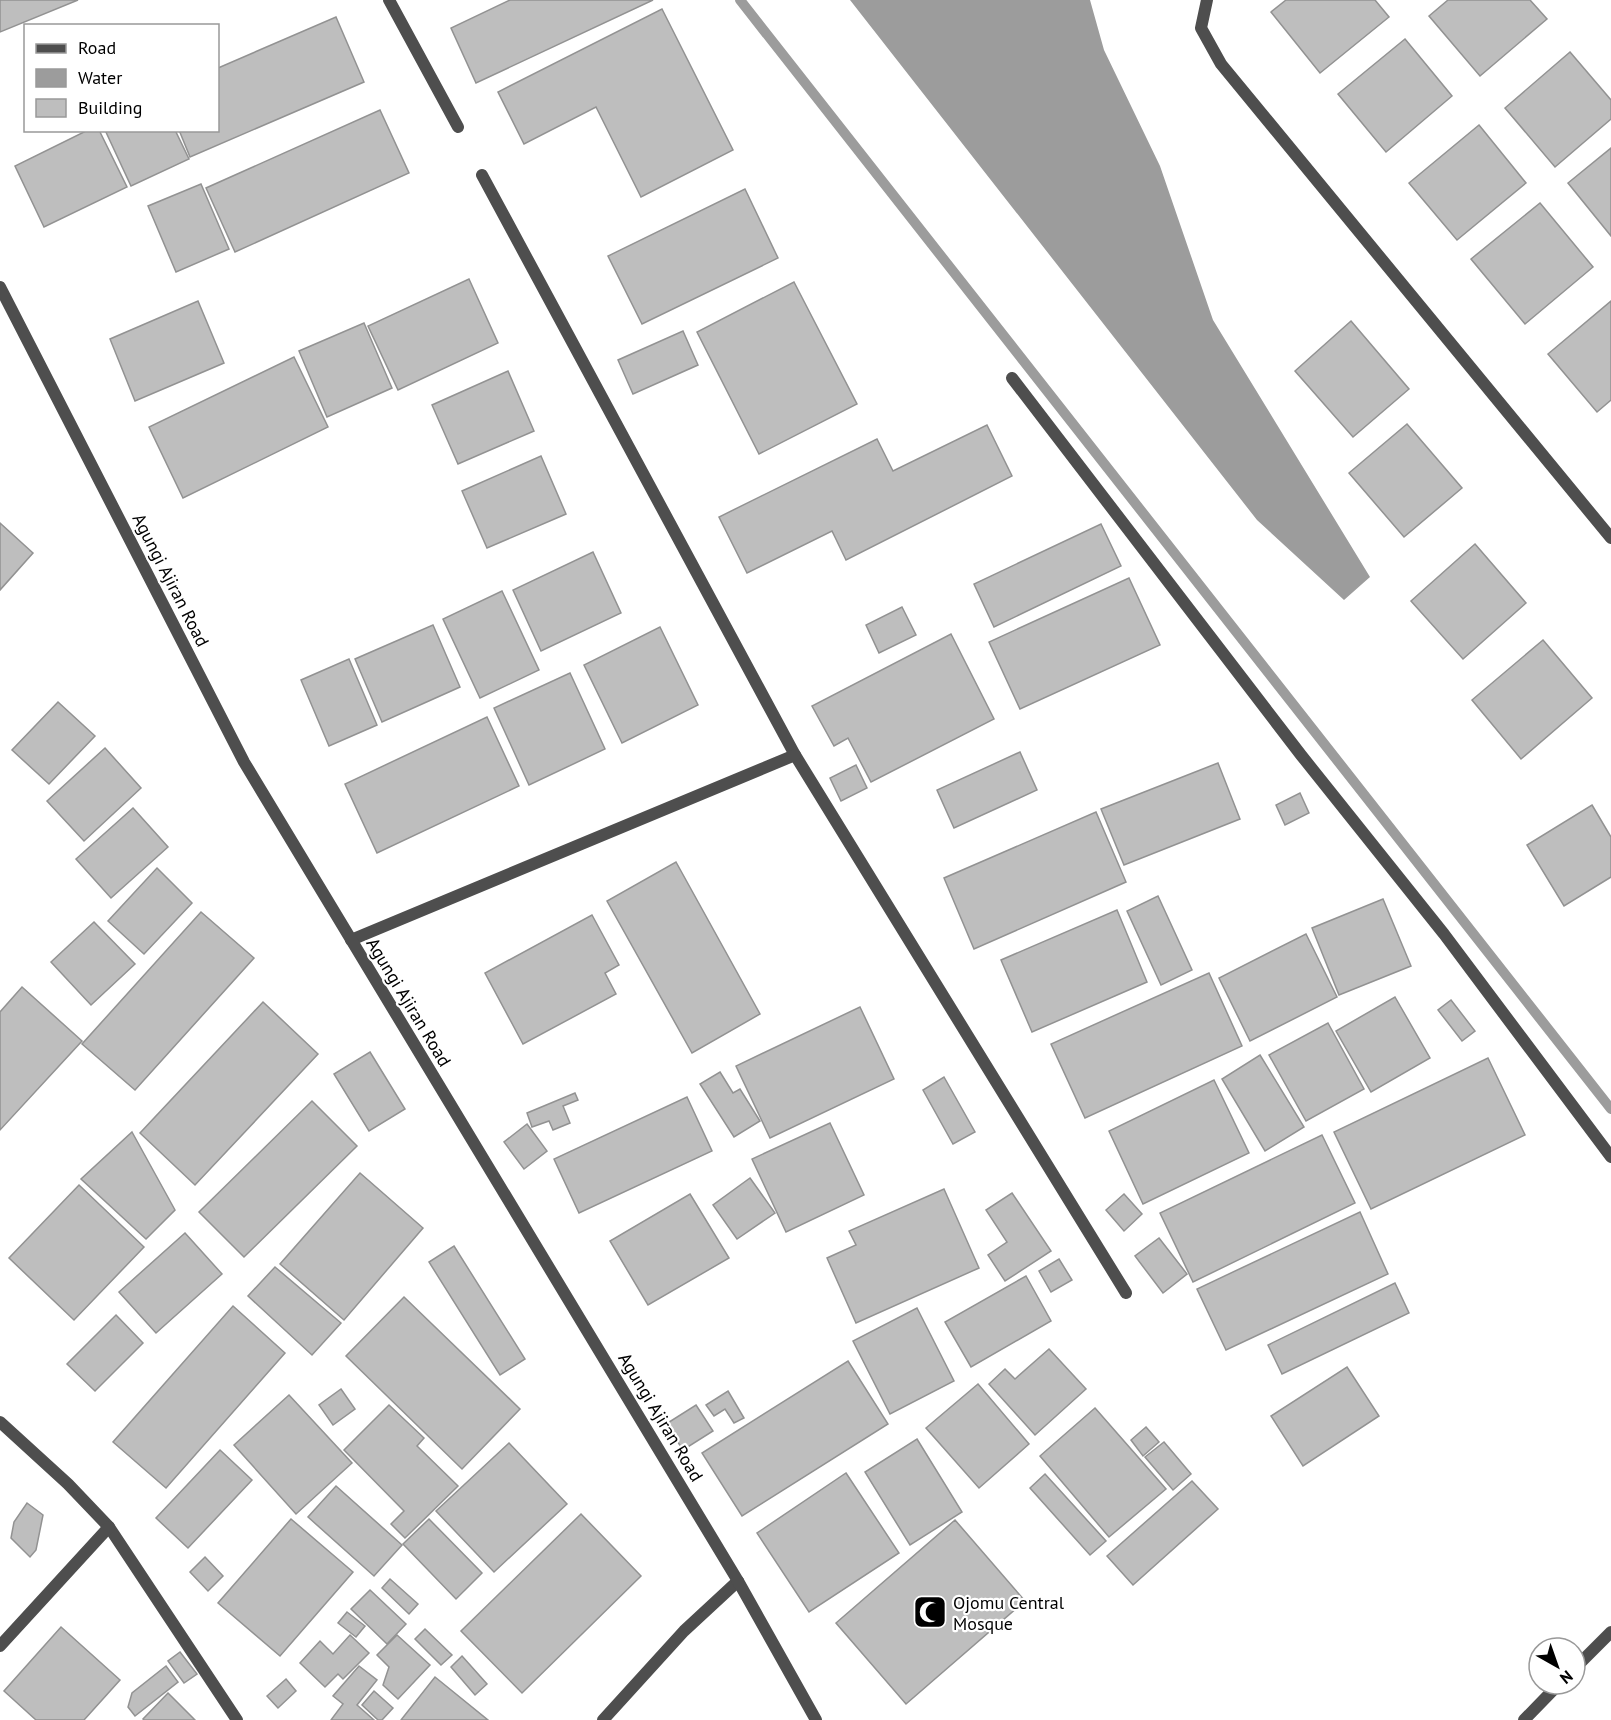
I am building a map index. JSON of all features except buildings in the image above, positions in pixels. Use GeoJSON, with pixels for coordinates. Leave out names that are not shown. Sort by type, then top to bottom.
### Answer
{"type":"FeatureCollection","features":[{"type":"Feature","properties":{"kind":"street"},"geometry":{"type":"LineString","coordinates":[[389,0],[458,127]]}},
{"type":"Feature","properties":{"kind":"street"},"geometry":{"type":"LineString","coordinates":[[1207,0],[1201,28],[1221,64],[1611,538]]}},
{"type":"Feature","properties":{"kind":"street"},"geometry":{"type":"LineString","coordinates":[[482,176],[795,755],[1126,1293]]}},
{"type":"Feature","properties":{"kind":"street","name":"Agungi Ajiran Road"},"geometry":{"type":"LineString","coordinates":[[0,286],[244,762],[738,1581],[816,1720]]}},
{"type":"Feature","properties":{"kind":"street"},"geometry":{"type":"LineString","coordinates":[[1012,378],[1301,755],[1444,934],[1611,1157]]}},
{"type":"Feature","properties":{"kind":"street"},"geometry":{"type":"LineString","coordinates":[[351,940],[795,755]]}},
{"type":"Feature","properties":{"kind":"street"},"geometry":{"type":"LineString","coordinates":[[0,1422],[68,1484],[109,1527],[237,1720]]}},
{"type":"Feature","properties":{"kind":"street"},"geometry":{"type":"LineString","coordinates":[[0,1646],[109,1527]]}},
{"type":"Feature","properties":{"kind":"street"},"geometry":{"type":"LineString","coordinates":[[603,1720],[684,1631],[738,1581]]}},
{"type":"Feature","properties":{"kind":"street"},"geometry":{"type":"LineString","coordinates":[[1587,1656],[1611,1632]]}},
{"type":"Feature","properties":{"kind":"street"},"geometry":{"type":"LineString","coordinates":[[1524,1720],[1547,1696]]}},
{"type":"Feature","properties":{"kind":"water"},"geometry":{"type":"Polygon","coordinates":[[[850,0],[1090,0],[1104,50],[1160,166],[1213,320],[1370,577],[1344,600],[1257,520],[850,0]]]}},
{"type":"Feature","properties":{"kind":"waterway"},"geometry":{"type":"LineString","coordinates":[[740,0],[1611,1109]]}},
{"type":"Feature","properties":{"kind":"place","name":"Ojomu Central Mosque"},"geometry":{"type":"Point","coordinates":[930,1612]}}]}
